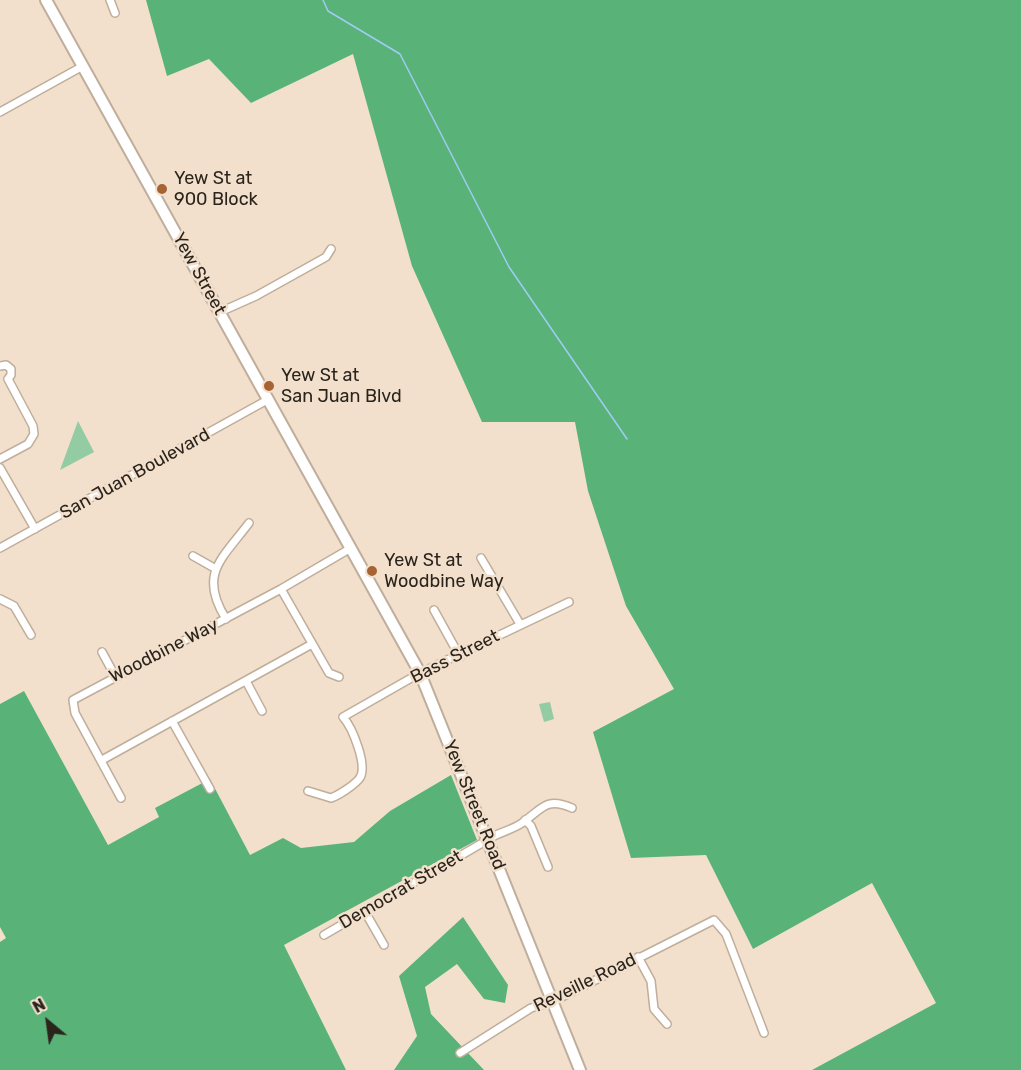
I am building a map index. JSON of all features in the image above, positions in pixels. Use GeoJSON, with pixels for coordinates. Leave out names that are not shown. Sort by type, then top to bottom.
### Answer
{"type":"FeatureCollection","features":[{"type":"Feature","properties":{"kind":"street","name":"Yew Street"},"geometry":{"type":"LineString","coordinates":[[46,0],[351,548]]}},
{"type":"Feature","properties":{"kind":"street"},"geometry":{"type":"LineString","coordinates":[[110,0],[115,13]]}},
{"type":"Feature","properties":{"kind":"street"},"geometry":{"type":"LineString","coordinates":[[0,112],[83,66]]}},
{"type":"Feature","properties":{"kind":"street"},"geometry":{"type":"LineString","coordinates":[[220,312],[256,296],[326,257],[331,249]]}},
{"type":"Feature","properties":{"kind":"street"},"geometry":{"type":"LineString","coordinates":[[0,366],[6,365],[11,369],[12,375],[4,379],[33,426],[34,434],[28,444],[0,459]]}},
{"type":"Feature","properties":{"kind":"street","name":"San Juan Boulevard"},"geometry":{"type":"LineString","coordinates":[[0,548],[269,399]]}},
{"type":"Feature","properties":{"kind":"street"},"geometry":{"type":"LineString","coordinates":[[0,468],[35,530]]}},
{"type":"Feature","properties":{"kind":"street"},"geometry":{"type":"LineString","coordinates":[[226,619],[212,588],[216,568],[249,523]]}},
{"type":"Feature","properties":{"kind":"street","name":"Woodbine Way"},"geometry":{"type":"LineString","coordinates":[[121,798],[72,703],[77,696],[282,589],[351,548]]}},
{"type":"Feature","properties":{"kind":"street","name":"Yew Street Road"},"geometry":{"type":"LineString","coordinates":[[351,548],[420,674],[580,1070]]}},
{"type":"Feature","properties":{"kind":"street"},"geometry":{"type":"LineString","coordinates":[[193,556],[216,568]]}},
{"type":"Feature","properties":{"kind":"street"},"geometry":{"type":"LineString","coordinates":[[481,558],[520,624]]}},
{"type":"Feature","properties":{"kind":"street"},"geometry":{"type":"LineString","coordinates":[[282,589],[329,673],[339,677]]}},
{"type":"Feature","properties":{"kind":"street"},"geometry":{"type":"LineString","coordinates":[[0,599],[14,606],[31,635]]}},
{"type":"Feature","properties":{"kind":"street","name":"Bass Street"},"geometry":{"type":"LineString","coordinates":[[308,791],[331,798],[359,779],[362,773],[352,731],[343,717],[420,674],[460,657],[520,624],[569,602]]}},
{"type":"Feature","properties":{"kind":"street"},"geometry":{"type":"LineString","coordinates":[[434,610],[460,657]]}},
{"type":"Feature","properties":{"kind":"street"},"geometry":{"type":"LineString","coordinates":[[102,760],[312,644]]}},
{"type":"Feature","properties":{"kind":"street"},"geometry":{"type":"LineString","coordinates":[[102,652],[115,676]]}},
{"type":"Feature","properties":{"kind":"street"},"geometry":{"type":"LineString","coordinates":[[246,681],[262,711]]}},
{"type":"Feature","properties":{"kind":"street"},"geometry":{"type":"LineString","coordinates":[[172,721],[210,789]]}},
{"type":"Feature","properties":{"kind":"street","name":"Democrat Street"},"geometry":{"type":"LineString","coordinates":[[324,935],[364,910],[525,820],[547,804],[555,802],[572,808]]}},
{"type":"Feature","properties":{"kind":"street"},"geometry":{"type":"LineString","coordinates":[[525,820],[531,826],[548,867]]}},
{"type":"Feature","properties":{"kind":"street"},"geometry":{"type":"LineString","coordinates":[[364,910],[384,945]]}},
{"type":"Feature","properties":{"kind":"street","name":"Reveille Road"},"geometry":{"type":"LineString","coordinates":[[460,1053],[523,1013],[552,1002],[714,920],[726,933],[764,1033]]}},
{"type":"Feature","properties":{"kind":"street"},"geometry":{"type":"LineString","coordinates":[[638,957],[651,981],[654,1009],[667,1024]]}},
{"type":"Feature","properties":{"kind":"green space"},"geometry":{"type":"Polygon","coordinates":[[[146,0],[1021,0],[1021,1070],[812,1070],[936,1003],[872,883],[753,949],[706,855],[631,858],[593,732],[674,689],[626,606],[588,491],[575,422],[482,422],[412,266],[353,54],[251,103],[209,59],[167,76],[146,0]]]}},
{"type":"Feature","properties":{"kind":"green space"},"geometry":{"type":"Polygon","coordinates":[[[78,421],[94,452],[60,470],[78,421]]]}},
{"type":"Feature","properties":{"kind":"green space"},"geometry":{"type":"Polygon","coordinates":[[[24,691],[108,845],[159,817],[155,808],[210,779],[250,855],[283,838],[301,848],[354,842],[390,811],[451,775],[477,840],[284,945],[346,1070],[0,1070],[0,942],[6,938],[0,927],[0,704],[24,691]]]}},
{"type":"Feature","properties":{"kind":"green space"},"geometry":{"type":"Polygon","coordinates":[[[550,702],[554,719],[544,722],[539,704],[550,702]]]}},
{"type":"Feature","properties":{"kind":"green space"},"geometry":{"type":"Polygon","coordinates":[[[463,917],[508,985],[505,1003],[484,999],[457,964],[425,987],[431,1014],[484,1070],[394,1070],[417,1036],[399,976],[463,917]]]}},
{"type":"Feature","properties":{"kind":"waterway"},"geometry":{"type":"LineString","coordinates":[[323,0],[328,11],[400,54],[509,267],[627,439]]}},
{"type":"Feature","properties":{"kind":"place","name":"Yew St at 900 Block"},"geometry":{"type":"Point","coordinates":[162,189]}},
{"type":"Feature","properties":{"kind":"place","name":"Yew St at San Juan Blvd"},"geometry":{"type":"Point","coordinates":[269,386]}},
{"type":"Feature","properties":{"kind":"place","name":"Yew St at Woodbine Way"},"geometry":{"type":"Point","coordinates":[372,571]}}]}
